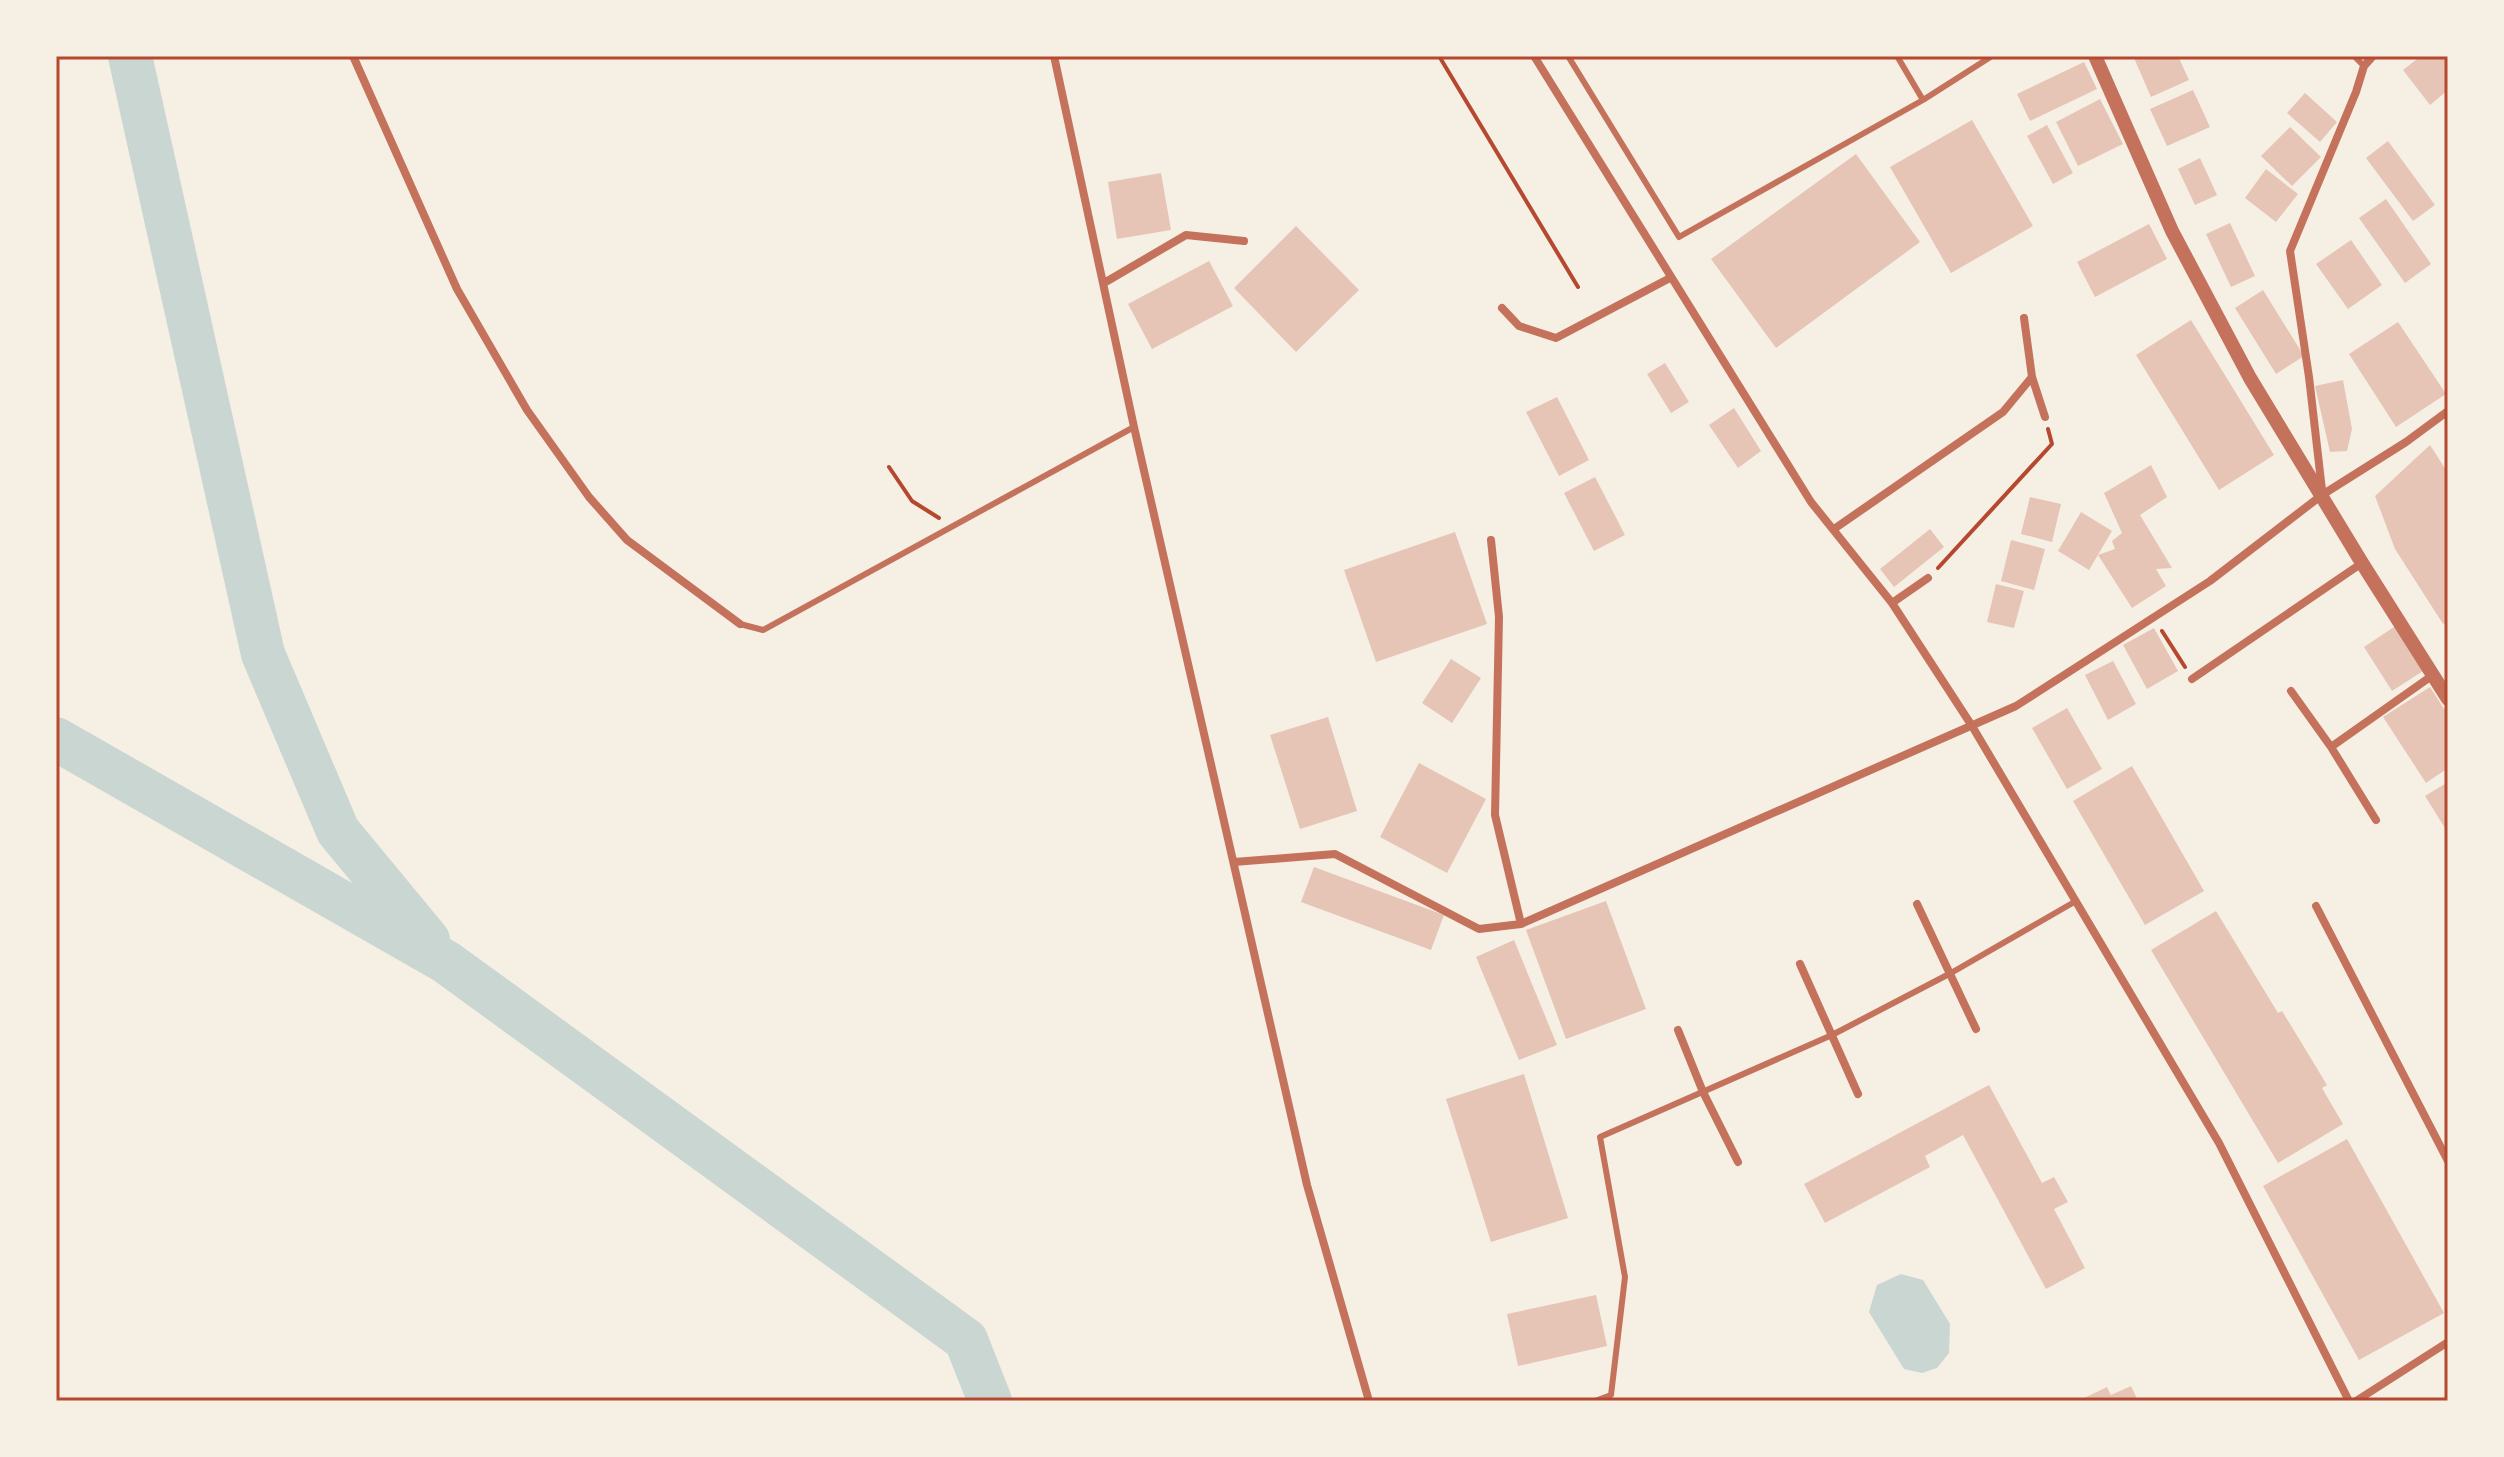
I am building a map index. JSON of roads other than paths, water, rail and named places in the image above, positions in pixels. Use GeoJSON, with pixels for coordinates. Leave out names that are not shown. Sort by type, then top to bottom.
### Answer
{"type":"FeatureCollection","features":[{"type":"Feature","properties":{"kind":"street"},"geometry":{"type":"LineString","coordinates":[[353,56],[457,289],[527,410],[589,497],[627,540],[740,624]]}},
{"type":"Feature","properties":{"kind":"street"},"geometry":{"type":"LineString","coordinates":[[1054,56],[1134,427],[1307,1185],[1369,1401]]}},
{"type":"Feature","properties":{"kind":"street"},"geometry":{"type":"LineString","coordinates":[[1534,56],[1811,502],[1892,603],[1972,726],[2219,1143],[2349,1401]]}},
{"type":"Feature","properties":{"kind":"street"},"geometry":{"type":"LineString","coordinates":[[2095,56],[2172,231],[2250,378],[2448,699]]}},
{"type":"Feature","properties":{"kind":"street"},"geometry":{"type":"LineString","coordinates":[[2322,495],[2309,377],[2290,251],[2364,66],[2373,56]]}},
{"type":"Feature","properties":{"kind":"street"},"geometry":{"type":"LineString","coordinates":[[1104,283],[1186,235],[1244,241]]}},
{"type":"Feature","properties":{"kind":"street"},"geometry":{"type":"LineString","coordinates":[[1502,308],[1519,326],[1556,338],[1670,278]]}},
{"type":"Feature","properties":{"kind":"street"},"geometry":{"type":"LineString","coordinates":[[2024,318],[2032,377],[2045,417]]}},
{"type":"Feature","properties":{"kind":"street"},"geometry":{"type":"LineString","coordinates":[[1834,529],[2003,412],[2032,377]]}},
{"type":"Feature","properties":{"kind":"street"},"geometry":{"type":"LineString","coordinates":[[1234,862],[1335,854],[1479,929],[1521,924],[2016,706],[2210,581],[2322,495],[2406,442],[2448,411]]}},
{"type":"Feature","properties":{"kind":"street"},"geometry":{"type":"LineString","coordinates":[[1491,540],[1499,617],[1495,815],[1521,924]]}},
{"type":"Feature","properties":{"kind":"street"},"geometry":{"type":"LineString","coordinates":[[2192,679],[2362,563]]}},
{"type":"Feature","properties":{"kind":"street"},"geometry":{"type":"LineString","coordinates":[[1892,603],[1928,578]]}},
{"type":"Feature","properties":{"kind":"street"},"geometry":{"type":"LineString","coordinates":[[2331,747],[2433,675]]}},
{"type":"Feature","properties":{"kind":"street"},"geometry":{"type":"LineString","coordinates":[[2291,691],[2331,747],[2376,820]]}},
{"type":"Feature","properties":{"kind":"street"},"geometry":{"type":"LineString","coordinates":[[1917,904],[1976,1029]]}},
{"type":"Feature","properties":{"kind":"street"},"geometry":{"type":"LineString","coordinates":[[2316,906],[2448,1161]]}},
{"type":"Feature","properties":{"kind":"street"},"geometry":{"type":"LineString","coordinates":[[1800,964],[1858,1094]]}},
{"type":"Feature","properties":{"kind":"street"},"geometry":{"type":"LineString","coordinates":[[1678,1030],[1703,1092],[1738,1162]]}},
{"type":"Feature","properties":{"kind":"street"},"geometry":{"type":"LineString","coordinates":[[2356,1401],[2448,1342]]}},
{"type":"Feature","properties":{"kind":"lane"},"geometry":{"type":"LineString","coordinates":[[1568,56],[1679,237],[1923,100],[1992,56]]}},
{"type":"Feature","properties":{"kind":"lane"},"geometry":{"type":"LineString","coordinates":[[1897,56],[1923,100]]}},
{"type":"Feature","properties":{"kind":"lane"},"geometry":{"type":"LineString","coordinates":[[2354,56],[2364,66]]}},
{"type":"Feature","properties":{"kind":"lane"},"geometry":{"type":"LineString","coordinates":[[740,624],[763,630],[1134,427]]}},
{"type":"Feature","properties":{"kind":"lane"},"geometry":{"type":"LineString","coordinates":[[1595,1401],[1611,1395],[1625,1277],[1600,1137],[1832,1035],[1951,973],[2076,901]]}},
{"type":"Feature","properties":{"kind":"waterway"},"geometry":{"type":"LineString","coordinates":[[130,56],[263,654],[338,831],[428,940]]}},
{"type":"Feature","properties":{"kind":"waterway"},"geometry":{"type":"LineString","coordinates":[[56,739],[446,962],[966,1340],[990,1401]]}}]}
